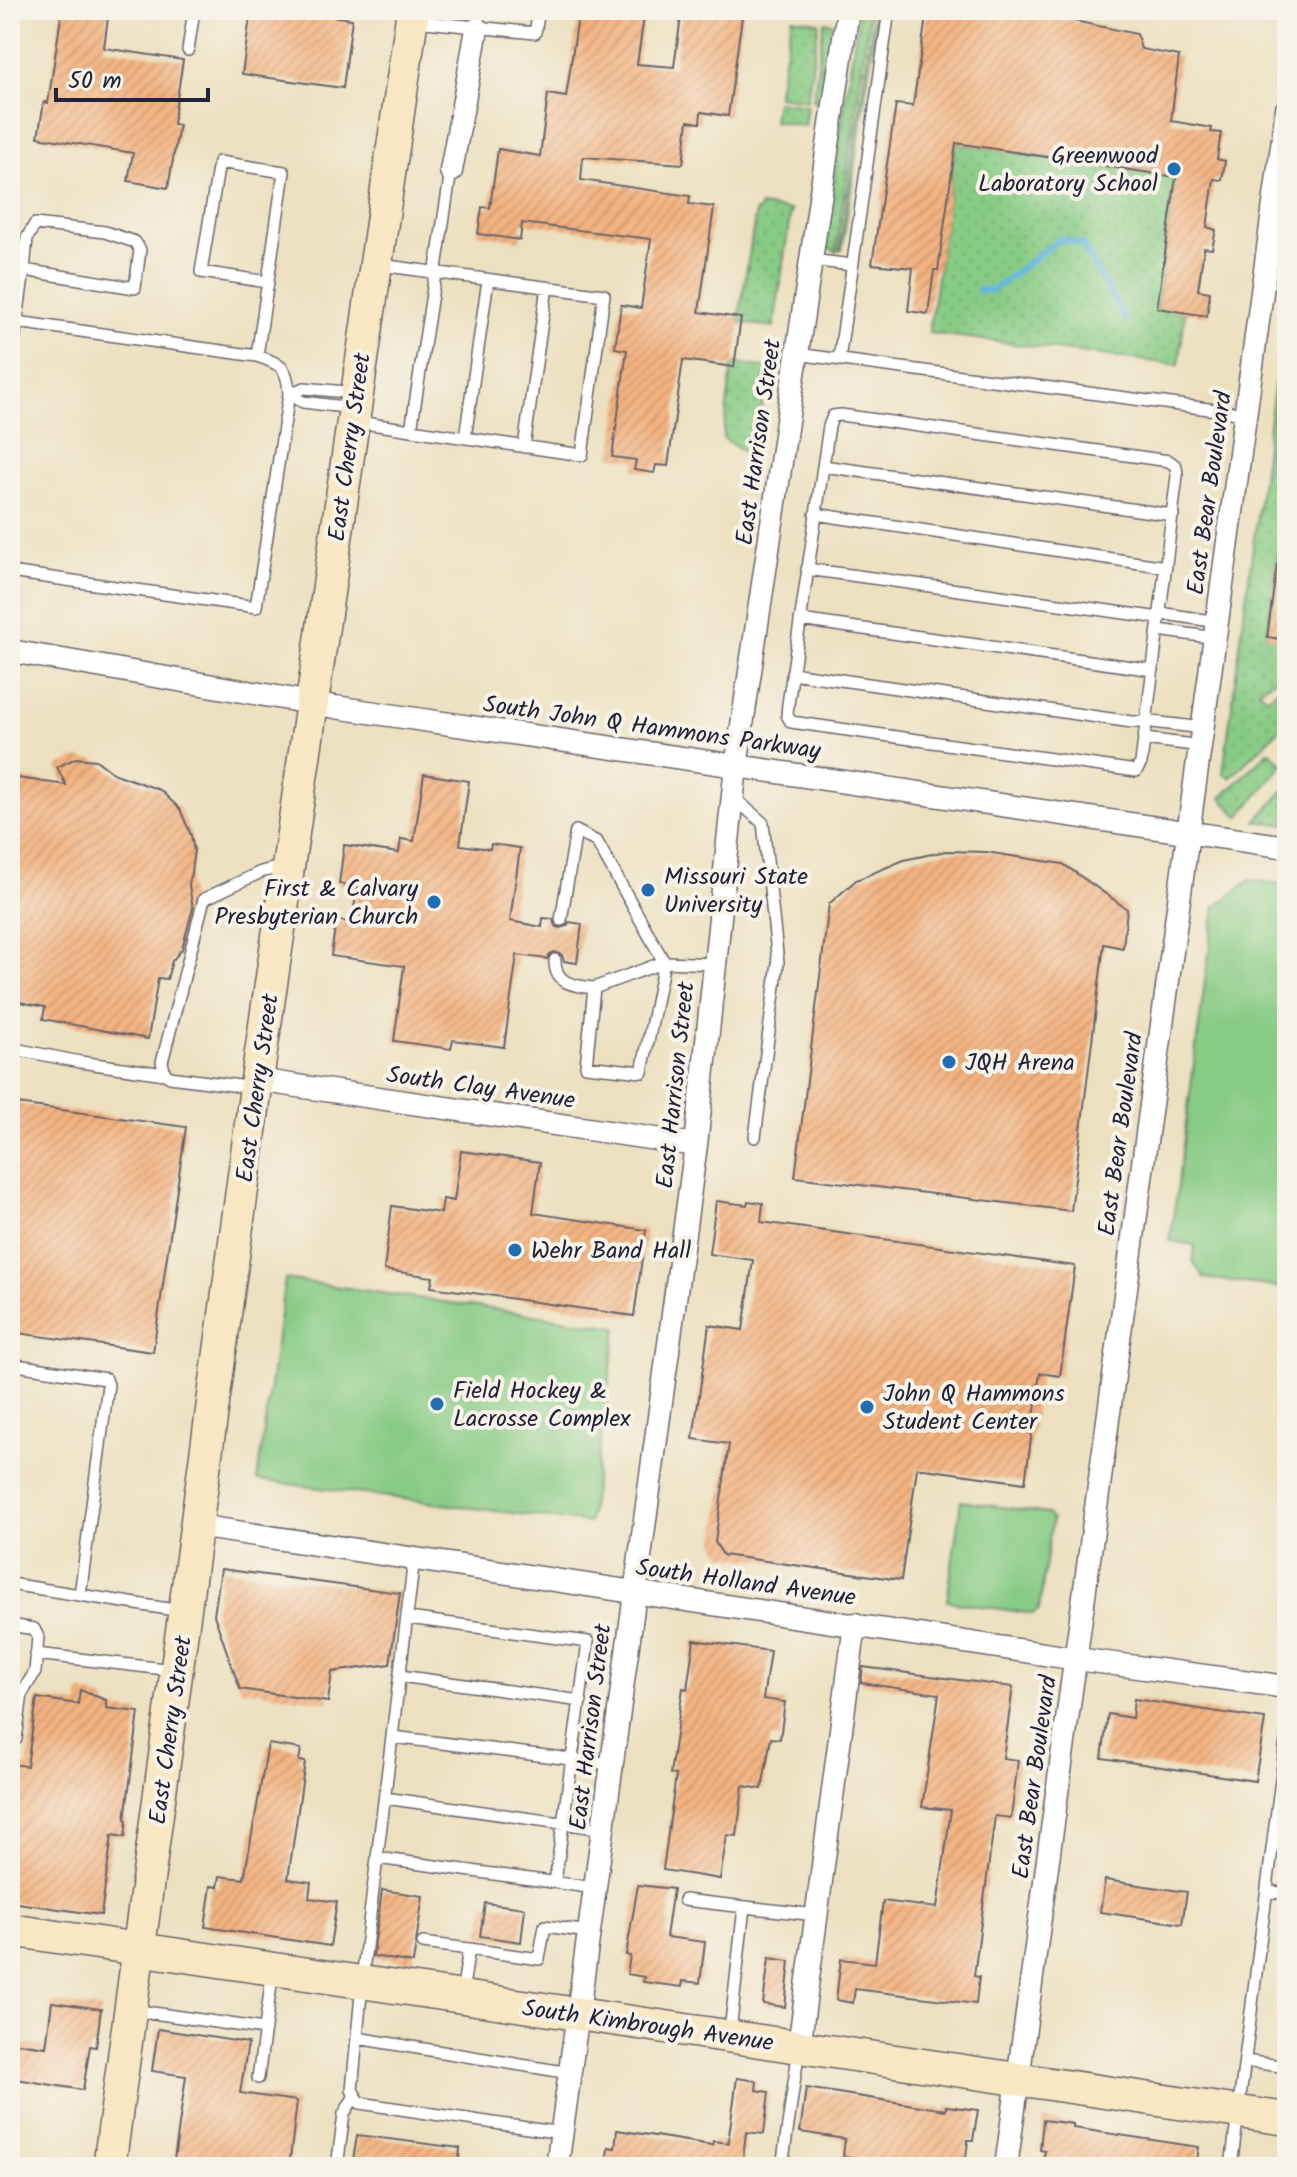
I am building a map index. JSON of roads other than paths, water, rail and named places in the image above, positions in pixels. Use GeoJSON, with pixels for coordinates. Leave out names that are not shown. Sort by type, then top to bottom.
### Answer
{"type":"FeatureCollection","features":[{"type":"Feature","properties":{"kind":"street","name":"East Harrison Street"},"geometry":{"type":"LineString","coordinates":[[557,2167],[696,1145],[736,766],[848,10]]}},
{"type":"Feature","properties":{"kind":"street","name":"East Cherry Street"},"geometry":{"type":"LineString","coordinates":[[109,2167],[257,1084],[412,15]]}},
{"type":"Feature","properties":{"kind":"street"},"geometry":{"type":"LineString","coordinates":[[451,171],[478,20]]}},
{"type":"Feature","properties":{"kind":"street","name":"East Bear Boulevard"},"geometry":{"type":"LineString","coordinates":[[1006,2167],[1287,109]]}},
{"type":"Feature","properties":{"kind":"street","name":"South John Q Hammons Parkway"},"geometry":{"type":"LineString","coordinates":[[10,651],[311,703],[1287,847]]}},
{"type":"Feature","properties":{"kind":"street","name":"South Clay Avenue"},"geometry":{"type":"LineString","coordinates":[[257,1084],[696,1145]]}},
{"type":"Feature","properties":{"kind":"street","name":"South Holland Avenue"},"geometry":{"type":"LineString","coordinates":[[197,1526],[1077,1659],[1287,1687]]}},
{"type":"Feature","properties":{"kind":"street"},"geometry":{"type":"LineString","coordinates":[[799,2047],[855,1624]]}},
{"type":"Feature","properties":{"kind":"street","name":"South Kimbrough Avenue"},"geometry":{"type":"LineString","coordinates":[[10,1930],[1287,2119]]}},
{"type":"Feature","properties":{"kind":"lane"},"geometry":{"type":"LineString","coordinates":[[188,50],[194,10]]}},
{"type":"Feature","properties":{"kind":"lane"},"geometry":{"type":"LineString","coordinates":[[412,15],[478,20],[535,33],[539,10]]}},
{"type":"Feature","properties":{"kind":"lane"},"geometry":{"type":"LineString","coordinates":[[839,360],[889,10]]}},
{"type":"Feature","properties":{"kind":"lane"},"geometry":{"type":"LineString","coordinates":[[257,356],[268,282],[284,172],[219,162],[201,272],[268,282]]}},
{"type":"Feature","properties":{"kind":"lane"},"geometry":{"type":"LineString","coordinates":[[411,430],[451,171]]}},
{"type":"Feature","properties":{"kind":"lane"},"geometry":{"type":"LineString","coordinates":[[10,368],[27,238],[35,224],[116,234],[135,242],[140,250],[135,288],[24,270]]}},
{"type":"Feature","properties":{"kind":"lane"},"geometry":{"type":"LineString","coordinates":[[811,260],[852,265]]}},
{"type":"Feature","properties":{"kind":"lane"},"geometry":{"type":"LineString","coordinates":[[289,394],[303,402],[355,408],[411,430],[582,455],[604,295],[375,265]]}},
{"type":"Feature","properties":{"kind":"lane"},"geometry":{"type":"LineString","coordinates":[[465,438],[488,280]]}},
{"type":"Feature","properties":{"kind":"lane"},"geometry":{"type":"LineString","coordinates":[[524,447],[547,287]]}},
{"type":"Feature","properties":{"kind":"lane"},"geometry":{"type":"LineString","coordinates":[[10,572],[256,607],[289,394],[289,379],[284,370],[276,362],[257,356],[17,322]]}},
{"type":"Feature","properties":{"kind":"lane"},"geometry":{"type":"LineString","coordinates":[[797,354],[1246,414]]}},
{"type":"Feature","properties":{"kind":"lane"},"geometry":{"type":"LineString","coordinates":[[833,416],[863,417],[1169,461],[1176,466],[1173,515],[1141,763],[1136,771],[791,722],[788,704],[823,466],[833,416]]}},
{"type":"Feature","properties":{"kind":"lane"},"geometry":{"type":"LineString","coordinates":[[823,466],[1173,515]]}},
{"type":"Feature","properties":{"kind":"lane"},"geometry":{"type":"LineString","coordinates":[[815,514],[1166,567]]}},
{"type":"Feature","properties":{"kind":"lane"},"geometry":{"type":"LineString","coordinates":[[807,569],[1217,630]]}},
{"type":"Feature","properties":{"kind":"lane"},"geometry":{"type":"LineString","coordinates":[[800,620],[1153,670]]}},
{"type":"Feature","properties":{"kind":"lane"},"geometry":{"type":"LineString","coordinates":[[792,673],[1146,723],[1203,737]]}},
{"type":"Feature","properties":{"kind":"lane"},"geometry":{"type":"LineString","coordinates":[[1144,739],[1203,737]]}},
{"type":"Feature","properties":{"kind":"lane"},"geometry":{"type":"LineString","coordinates":[[733,797],[763,823],[778,963],[755,1137]]}},
{"type":"Feature","properties":{"kind":"lane"},"geometry":{"type":"LineString","coordinates":[[561,920],[576,831],[597,842],[664,962],[642,1072],[586,1066],[594,988]]}},
{"type":"Feature","properties":{"kind":"lane"},"geometry":{"type":"LineString","coordinates":[[165,1074],[162,1062],[204,899],[261,872],[288,865]]}},
{"type":"Feature","properties":{"kind":"lane"},"geometry":{"type":"LineString","coordinates":[[555,960],[555,968],[563,981],[570,986],[594,988],[664,962],[715,964]]}},
{"type":"Feature","properties":{"kind":"lane"},"geometry":{"type":"LineString","coordinates":[[10,1048],[165,1074],[181,1080],[257,1084]]}},
{"type":"Feature","properties":{"kind":"lane"},"geometry":{"type":"LineString","coordinates":[[10,1364],[106,1379],[108,1385],[80,1595]]}},
{"type":"Feature","properties":{"kind":"lane"},"geometry":{"type":"LineString","coordinates":[[414,1559],[362,1982],[352,2090],[360,2103],[561,2133]]}},
{"type":"Feature","properties":{"kind":"lane"},"geometry":{"type":"LineString","coordinates":[[10,1584],[185,1612]]}},
{"type":"Feature","properties":{"kind":"lane"},"geometry":{"type":"LineString","coordinates":[[408,1618],[588,1642],[555,1882]]}},
{"type":"Feature","properties":{"kind":"lane"},"geometry":{"type":"LineString","coordinates":[[10,1625],[34,1629],[38,1637],[35,1672],[22,1693],[16,1739]]}},
{"type":"Feature","properties":{"kind":"lane"},"geometry":{"type":"LineString","coordinates":[[36,1654],[178,1671]]}},
{"type":"Feature","properties":{"kind":"lane"},"geometry":{"type":"LineString","coordinates":[[400,1676],[581,1701]]}},
{"type":"Feature","properties":{"kind":"lane"},"geometry":{"type":"LineString","coordinates":[[1231,2167],[1267,1891],[1281,1820],[1287,1733]]}},
{"type":"Feature","properties":{"kind":"lane"},"geometry":{"type":"LineString","coordinates":[[393,1737],[611,1764]]}},
{"type":"Feature","properties":{"kind":"lane"},"geometry":{"type":"LineString","coordinates":[[385,1798],[603,1829]]}},
{"type":"Feature","properties":{"kind":"lane"},"geometry":{"type":"LineString","coordinates":[[377,1858],[595,1888]]}},
{"type":"Feature","properties":{"kind":"lane"},"geometry":{"type":"LineString","coordinates":[[1267,1891],[1287,1894]]}},
{"type":"Feature","properties":{"kind":"lane"},"geometry":{"type":"LineString","coordinates":[[684,1900],[816,1915]]}},
{"type":"Feature","properties":{"kind":"lane"},"geometry":{"type":"LineString","coordinates":[[729,2037],[744,1907]]}},
{"type":"Feature","properties":{"kind":"lane"},"geometry":{"type":"LineString","coordinates":[[423,1943],[539,1959],[545,1926],[589,1932]]}},
{"type":"Feature","properties":{"kind":"lane"},"geometry":{"type":"LineString","coordinates":[[462,1997],[469,1949]]}},
{"type":"Feature","properties":{"kind":"lane"},"geometry":{"type":"LineString","coordinates":[[258,2078],[273,1969]]}},
{"type":"Feature","properties":{"kind":"lane"},"geometry":{"type":"LineString","coordinates":[[131,2010],[264,2029]]}},
{"type":"Feature","properties":{"kind":"lane"},"geometry":{"type":"LineString","coordinates":[[357,2038],[570,2073]]}},
{"type":"Feature","properties":{"kind":"lane"},"geometry":{"type":"LineString","coordinates":[[782,2167],[799,2047]]}},
{"type":"Feature","properties":{"kind":"lane"},"geometry":{"type":"LineString","coordinates":[[1245,2061],[1287,2067]]}},
{"type":"Feature","properties":{"kind":"lane"},"geometry":{"type":"LineString","coordinates":[[337,2167],[344,2114],[354,2097]]}},
{"type":"Feature","properties":{"kind":"waterway"},"geometry":{"type":"LineString","coordinates":[[979,290],[991,291],[1060,239],[1082,244],[1124,318]]}},
{"type":"Feature","properties":{"kind":"place","name":"Greenwood Laboratory School"},"geometry":{"type":"Point","coordinates":[1174,169]}},
{"type":"Feature","properties":{"kind":"place","name":"Missouri State University"},"geometry":{"type":"Point","coordinates":[648,890]}},
{"type":"Feature","properties":{"kind":"place","name":"First & Calvary Presbyterian Church"},"geometry":{"type":"Point","coordinates":[434,902]}},
{"type":"Feature","properties":{"kind":"place","name":"JQH Arena"},"geometry":{"type":"Point","coordinates":[949,1062]}},
{"type":"Feature","properties":{"kind":"place","name":"Wehr Band Hall"},"geometry":{"type":"Point","coordinates":[515,1250]}},
{"type":"Feature","properties":{"kind":"place","name":"Field Hockey & Lacrosse Complex"},"geometry":{"type":"Point","coordinates":[437,1404]}},
{"type":"Feature","properties":{"kind":"place","name":"John Q Hammons Student Center"},"geometry":{"type":"Point","coordinates":[867,1407]}}]}
